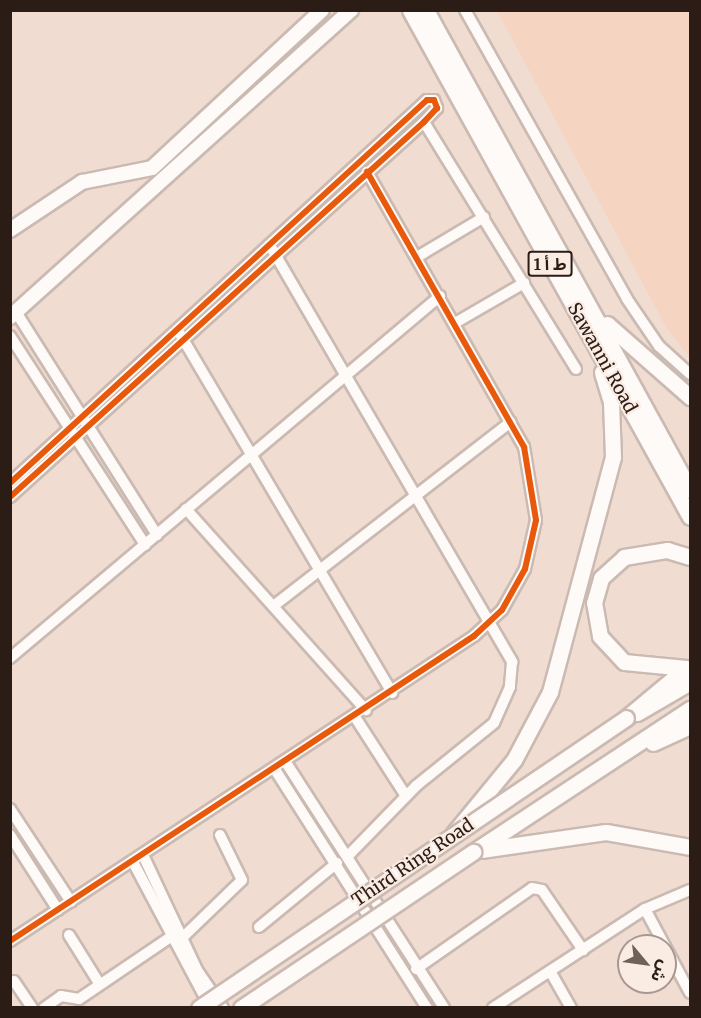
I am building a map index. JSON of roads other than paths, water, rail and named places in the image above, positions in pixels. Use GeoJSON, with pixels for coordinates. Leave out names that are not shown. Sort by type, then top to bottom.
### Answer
{"type":"FeatureCollection","features":[{"type":"Feature","properties":{"kind":"highway","name":"Sawanni Road"},"geometry":{"type":"LineString","coordinates":[[410,10],[690,490]]}},
{"type":"Feature","properties":{"kind":"highway","name":"Sawanni Road"},"geometry":{"type":"LineString","coordinates":[[426,10],[690,517]]}},
{"type":"Feature","properties":{"kind":"highway"},"geometry":{"type":"LineString","coordinates":[[586,314],[690,397]]}},
{"type":"Feature","properties":{"kind":"highway"},"geometry":{"type":"LineString","coordinates":[[448,840],[526,743],[547,701],[611,468],[611,402],[586,314]]}},
{"type":"Feature","properties":{"kind":"highway"},"geometry":{"type":"LineString","coordinates":[[689,671],[624,662],[600,636],[594,603],[601,578],[624,557],[667,550],[690,557]]}},
{"type":"Feature","properties":{"kind":"highway","name":"Third Ring Road"},"geometry":{"type":"LineString","coordinates":[[199,1008],[235,981],[448,840],[626,718],[689,671]]}},
{"type":"Feature","properties":{"kind":"highway","name":"Third Ring Road"},"geometry":{"type":"LineString","coordinates":[[241,1008],[473,852],[639,747],[690,709]]}},
{"type":"Feature","properties":{"kind":"highway","name":"Third Ring Road"},"geometry":{"type":"LineString","coordinates":[[639,747],[690,726]]}},
{"type":"Feature","properties":{"kind":"highway"},"geometry":{"type":"LineString","coordinates":[[473,852],[606,832],[690,847]]}},
{"type":"Feature","properties":{"kind":"highway"},"geometry":{"type":"LineString","coordinates":[[185,1008],[235,981]]}},
{"type":"Feature","properties":{"kind":"main road"},"geometry":{"type":"LineString","coordinates":[[10,230],[82,182],[152,168],[322,10]]}},
{"type":"Feature","properties":{"kind":"main road"},"geometry":{"type":"LineString","coordinates":[[13,314],[229,123],[351,10]]}},
{"type":"Feature","properties":{"kind":"main road"},"geometry":{"type":"LineString","coordinates":[[218,108],[229,123]]}},
{"type":"Feature","properties":{"kind":"street"},"geometry":{"type":"LineString","coordinates":[[465,10],[627,299],[659,346],[690,374]]}},
{"type":"Feature","properties":{"kind":"street"},"geometry":{"type":"LineString","coordinates":[[10,497],[75,431],[273,251],[432,99],[437,108],[424,122],[273,251]]}},
{"type":"Feature","properties":{"kind":"street"},"geometry":{"type":"LineString","coordinates":[[424,122],[576,369]]}},
{"type":"Feature","properties":{"kind":"street"},"geometry":{"type":"LineString","coordinates":[[10,941],[392,693],[490,623],[525,569],[536,520],[532,472],[511,422],[367,172]]}},
{"type":"Feature","properties":{"kind":"street"},"geometry":{"type":"LineString","coordinates":[[417,257],[484,217]]}},
{"type":"Feature","properties":{"kind":"street"},"geometry":{"type":"LineString","coordinates":[[273,251],[512,662],[503,706],[484,732],[406,796],[348,856]]}},
{"type":"Feature","properties":{"kind":"street"},"geometry":{"type":"LineString","coordinates":[[455,323],[524,283]]}},
{"type":"Feature","properties":{"kind":"street"},"geometry":{"type":"LineString","coordinates":[[10,658],[440,296]]}},
{"type":"Feature","properties":{"kind":"street"},"geometry":{"type":"LineString","coordinates":[[13,314],[86,421],[157,535]]}},
{"type":"Feature","properties":{"kind":"street"},"geometry":{"type":"LineString","coordinates":[[181,335],[392,693]]}},
{"type":"Feature","properties":{"kind":"street"},"geometry":{"type":"LineString","coordinates":[[10,336],[75,431],[145,545]]}},
{"type":"Feature","properties":{"kind":"street"},"geometry":{"type":"LineString","coordinates":[[276,604],[415,494],[511,422]]}},
{"type":"Feature","properties":{"kind":"street"},"geometry":{"type":"LineString","coordinates":[[10,483],[75,431]]}},
{"type":"Feature","properties":{"kind":"street"},"geometry":{"type":"LineString","coordinates":[[186,509],[276,604],[366,710]]}},
{"type":"Feature","properties":{"kind":"street"},"geometry":{"type":"LineString","coordinates":[[355,717],[406,796]]}},
{"type":"Feature","properties":{"kind":"street"},"geometry":{"type":"LineString","coordinates":[[285,761],[420,966],[444,1008]]}},
{"type":"Feature","properties":{"kind":"street"},"geometry":{"type":"LineString","coordinates":[[274,768],[408,974],[427,1008]]}},
{"type":"Feature","properties":{"kind":"street"},"geometry":{"type":"LineString","coordinates":[[10,809],[71,902]]}},
{"type":"Feature","properties":{"kind":"street"},"geometry":{"type":"LineString","coordinates":[[10,835],[58,910]]}},
{"type":"Feature","properties":{"kind":"street"},"geometry":{"type":"LineString","coordinates":[[182,938],[242,880],[220,835]]}},
{"type":"Feature","properties":{"kind":"street"},"geometry":{"type":"LineString","coordinates":[[143,855],[182,938],[223,1008]]}},
{"type":"Feature","properties":{"kind":"street"},"geometry":{"type":"LineString","coordinates":[[133,861],[170,938],[210,1008]]}},
{"type":"Feature","properties":{"kind":"street"},"geometry":{"type":"LineString","coordinates":[[259,927],[337,863]]}},
{"type":"Feature","properties":{"kind":"street"},"geometry":{"type":"LineString","coordinates":[[408,974],[532,888],[542,890],[583,950]]}},
{"type":"Feature","properties":{"kind":"street"},"geometry":{"type":"LineString","coordinates":[[494,1008],[645,909],[690,890]]}},
{"type":"Feature","properties":{"kind":"street"},"geometry":{"type":"LineString","coordinates":[[645,909],[690,993]]}},
{"type":"Feature","properties":{"kind":"street"},"geometry":{"type":"LineString","coordinates":[[69,935],[99,983]]}},
{"type":"Feature","properties":{"kind":"street"},"geometry":{"type":"LineString","coordinates":[[44,1008],[61,996],[76,1000],[170,938]]}},
{"type":"Feature","properties":{"kind":"street"},"geometry":{"type":"LineString","coordinates":[[550,971],[571,1008]]}},
{"type":"Feature","properties":{"kind":"street"},"geometry":{"type":"LineString","coordinates":[[14,981],[32,1008]]}}]}
